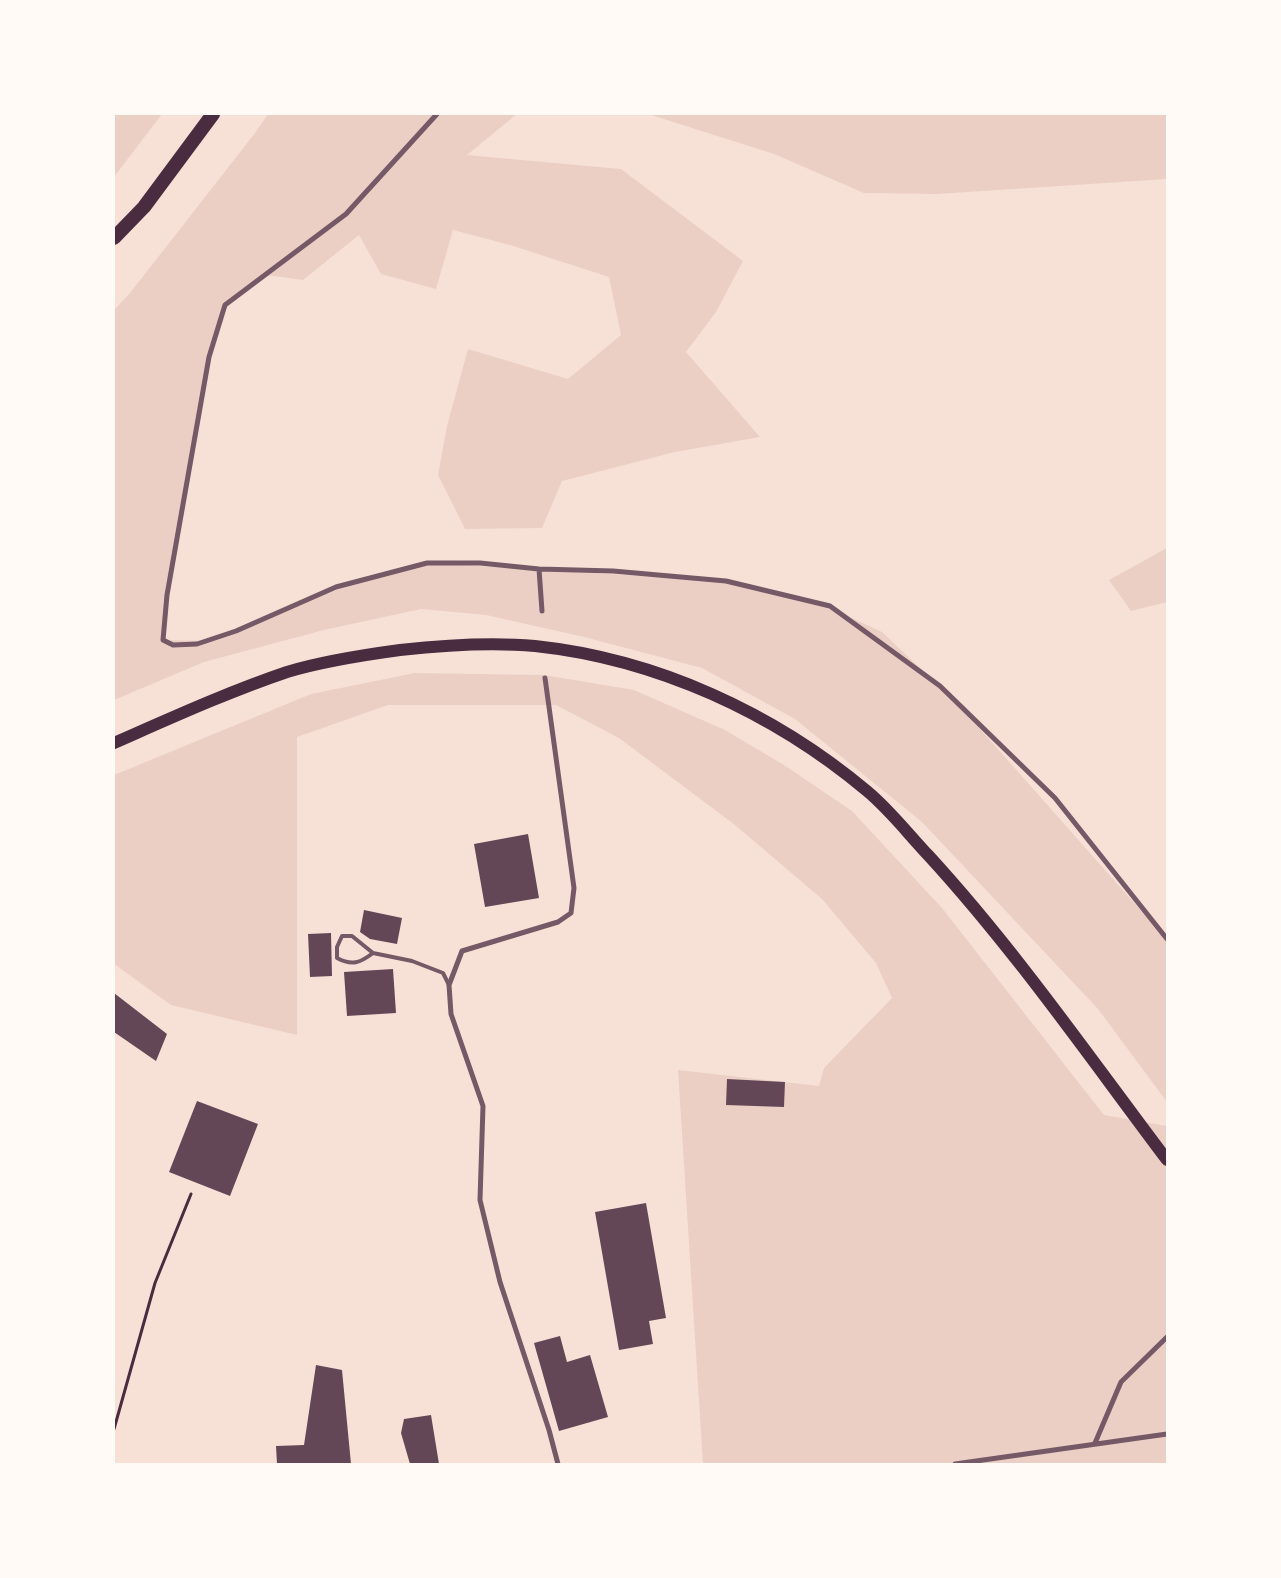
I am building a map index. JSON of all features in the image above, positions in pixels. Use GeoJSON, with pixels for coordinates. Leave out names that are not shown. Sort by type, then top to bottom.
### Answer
{"type":"FeatureCollection","features":[{"type":"Feature","properties":{"kind":"highway"},"geometry":{"type":"LineString","coordinates":[[114,238],[144,207],[213,114]]}},
{"type":"Feature","properties":{"kind":"main road"},"geometry":{"type":"LineString","coordinates":[[114,743],[180,714],[288,672],[368,654],[451,644],[534,646],[600,657],[659,672],[736,705],[804,742],[870,793],[962,893],[1048,1001],[1167,1160]]}},
{"type":"Feature","properties":{"kind":"street"},"geometry":{"type":"LineString","coordinates":[[437,114],[346,214],[225,305],[209,357],[167,595],[163,640],[173,645],[197,644],[236,631],[336,587],[427,563],[480,563],[539,570],[613,571],[726,581],[830,606],[940,686],[1055,798],[1167,939]]}},
{"type":"Feature","properties":{"kind":"street"},"geometry":{"type":"LineString","coordinates":[[539,570],[542,611]]}},
{"type":"Feature","properties":{"kind":"street"},"geometry":{"type":"LineString","coordinates":[[545,678],[574,888],[571,913],[558,922],[462,951],[449,985],[451,1014],[483,1106],[480,1200],[500,1282],[549,1430],[558,1464]]}},
{"type":"Feature","properties":{"kind":"street"},"geometry":{"type":"LineString","coordinates":[[1095,1443],[1122,1382],[1167,1338]]}},
{"type":"Feature","properties":{"kind":"street"},"geometry":{"type":"LineString","coordinates":[[955,1464],[1167,1434]]}},
{"type":"Feature","properties":{"kind":"lane"},"geometry":{"type":"LineString","coordinates":[[373,954],[360,962],[347,963],[338,958],[337,947],[342,936],[352,936],[373,954],[412,961],[443,973],[449,985]]}},
{"type":"Feature","properties":{"kind":"path"},"geometry":{"type":"LineString","coordinates":[[114,1430],[155,1282],[191,1194]]}},
{"type":"Feature","properties":{"kind":"shaded area"},"geometry":{"type":"Polygon","coordinates":[[[114,114],[162,114],[114,177],[114,114]]]}},
{"type":"Feature","properties":{"kind":"shaded area"},"geometry":{"type":"Polygon","coordinates":[[[268,114],[517,114],[467,155],[621,169],[743,261],[716,312],[686,352],[760,437],[675,452],[562,481],[542,528],[465,529],[438,475],[447,426],[468,349],[568,379],[621,335],[609,277],[510,245],[453,230],[436,289],[381,274],[359,235],[303,280],[266,275],[225,305],[209,357],[167,595],[163,640],[206,641],[313,597],[427,563],[726,581],[821,604],[882,632],[958,704],[1167,940],[1167,1102],[1098,1009],[922,822],[795,719],[702,668],[584,637],[486,615],[421,609],[324,630],[204,662],[114,700],[114,310],[130,293],[268,114]]]}},
{"type":"Feature","properties":{"kind":"shaded area"},"geometry":{"type":"Polygon","coordinates":[[[648,114],[1167,114],[1167,179],[937,194],[864,193],[774,154],[648,114]]]}},
{"type":"Feature","properties":{"kind":"shaded area"},"geometry":{"type":"Polygon","coordinates":[[[1167,548],[1167,602],[1131,611],[1109,580],[1167,548]]]}},
{"type":"Feature","properties":{"kind":"shaded area"},"geometry":{"type":"Polygon","coordinates":[[[415,673],[544,675],[634,690],[725,730],[784,765],[852,811],[942,908],[1104,1115],[1167,1126],[1167,1464],[703,1464],[678,1070],[819,1086],[824,1068],[892,998],[876,963],[822,899],[735,825],[619,738],[556,705],[388,705],[297,737],[297,1035],[171,1005],[114,964],[114,775],[311,694],[415,673]]]}},
{"type":"Feature","properties":{"kind":"building"},"geometry":{"type":"Polygon","coordinates":[[[528,834],[539,898],[485,907],[474,844],[528,834]]]}},
{"type":"Feature","properties":{"kind":"building"},"geometry":{"type":"Polygon","coordinates":[[[364,910],[402,918],[397,944],[370,939],[360,932],[364,910]]]}},
{"type":"Feature","properties":{"kind":"building"},"geometry":{"type":"Polygon","coordinates":[[[331,933],[332,976],[310,977],[308,934],[331,933]]]}},
{"type":"Feature","properties":{"kind":"building"},"geometry":{"type":"Polygon","coordinates":[[[393,969],[396,1013],[347,1016],[344,972],[393,969]]]}},
{"type":"Feature","properties":{"kind":"building"},"geometry":{"type":"Polygon","coordinates":[[[114,993],[167,1034],[156,1061],[114,1032],[114,993]]]}},
{"type":"Feature","properties":{"kind":"building"},"geometry":{"type":"Polygon","coordinates":[[[727,1079],[785,1082],[784,1107],[726,1105],[727,1079]]]}},
{"type":"Feature","properties":{"kind":"building"},"geometry":{"type":"Polygon","coordinates":[[[197,1101],[258,1124],[230,1196],[169,1172],[197,1101]]]}},
{"type":"Feature","properties":{"kind":"building"},"geometry":{"type":"Polygon","coordinates":[[[646,1203],[666,1318],[649,1321],[653,1344],[619,1350],[595,1212],[646,1203]]]}},
{"type":"Feature","properties":{"kind":"building"},"geometry":{"type":"Polygon","coordinates":[[[560,1336],[567,1362],[590,1355],[608,1417],[559,1431],[534,1343],[560,1336]]]}},
{"type":"Feature","properties":{"kind":"building"},"geometry":{"type":"Polygon","coordinates":[[[316,1365],[342,1370],[351,1464],[277,1464],[276,1446],[304,1445],[316,1365]]]}},
{"type":"Feature","properties":{"kind":"building"},"geometry":{"type":"Polygon","coordinates":[[[431,1415],[439,1464],[410,1464],[401,1433],[404,1419],[431,1415]]]}}]}
